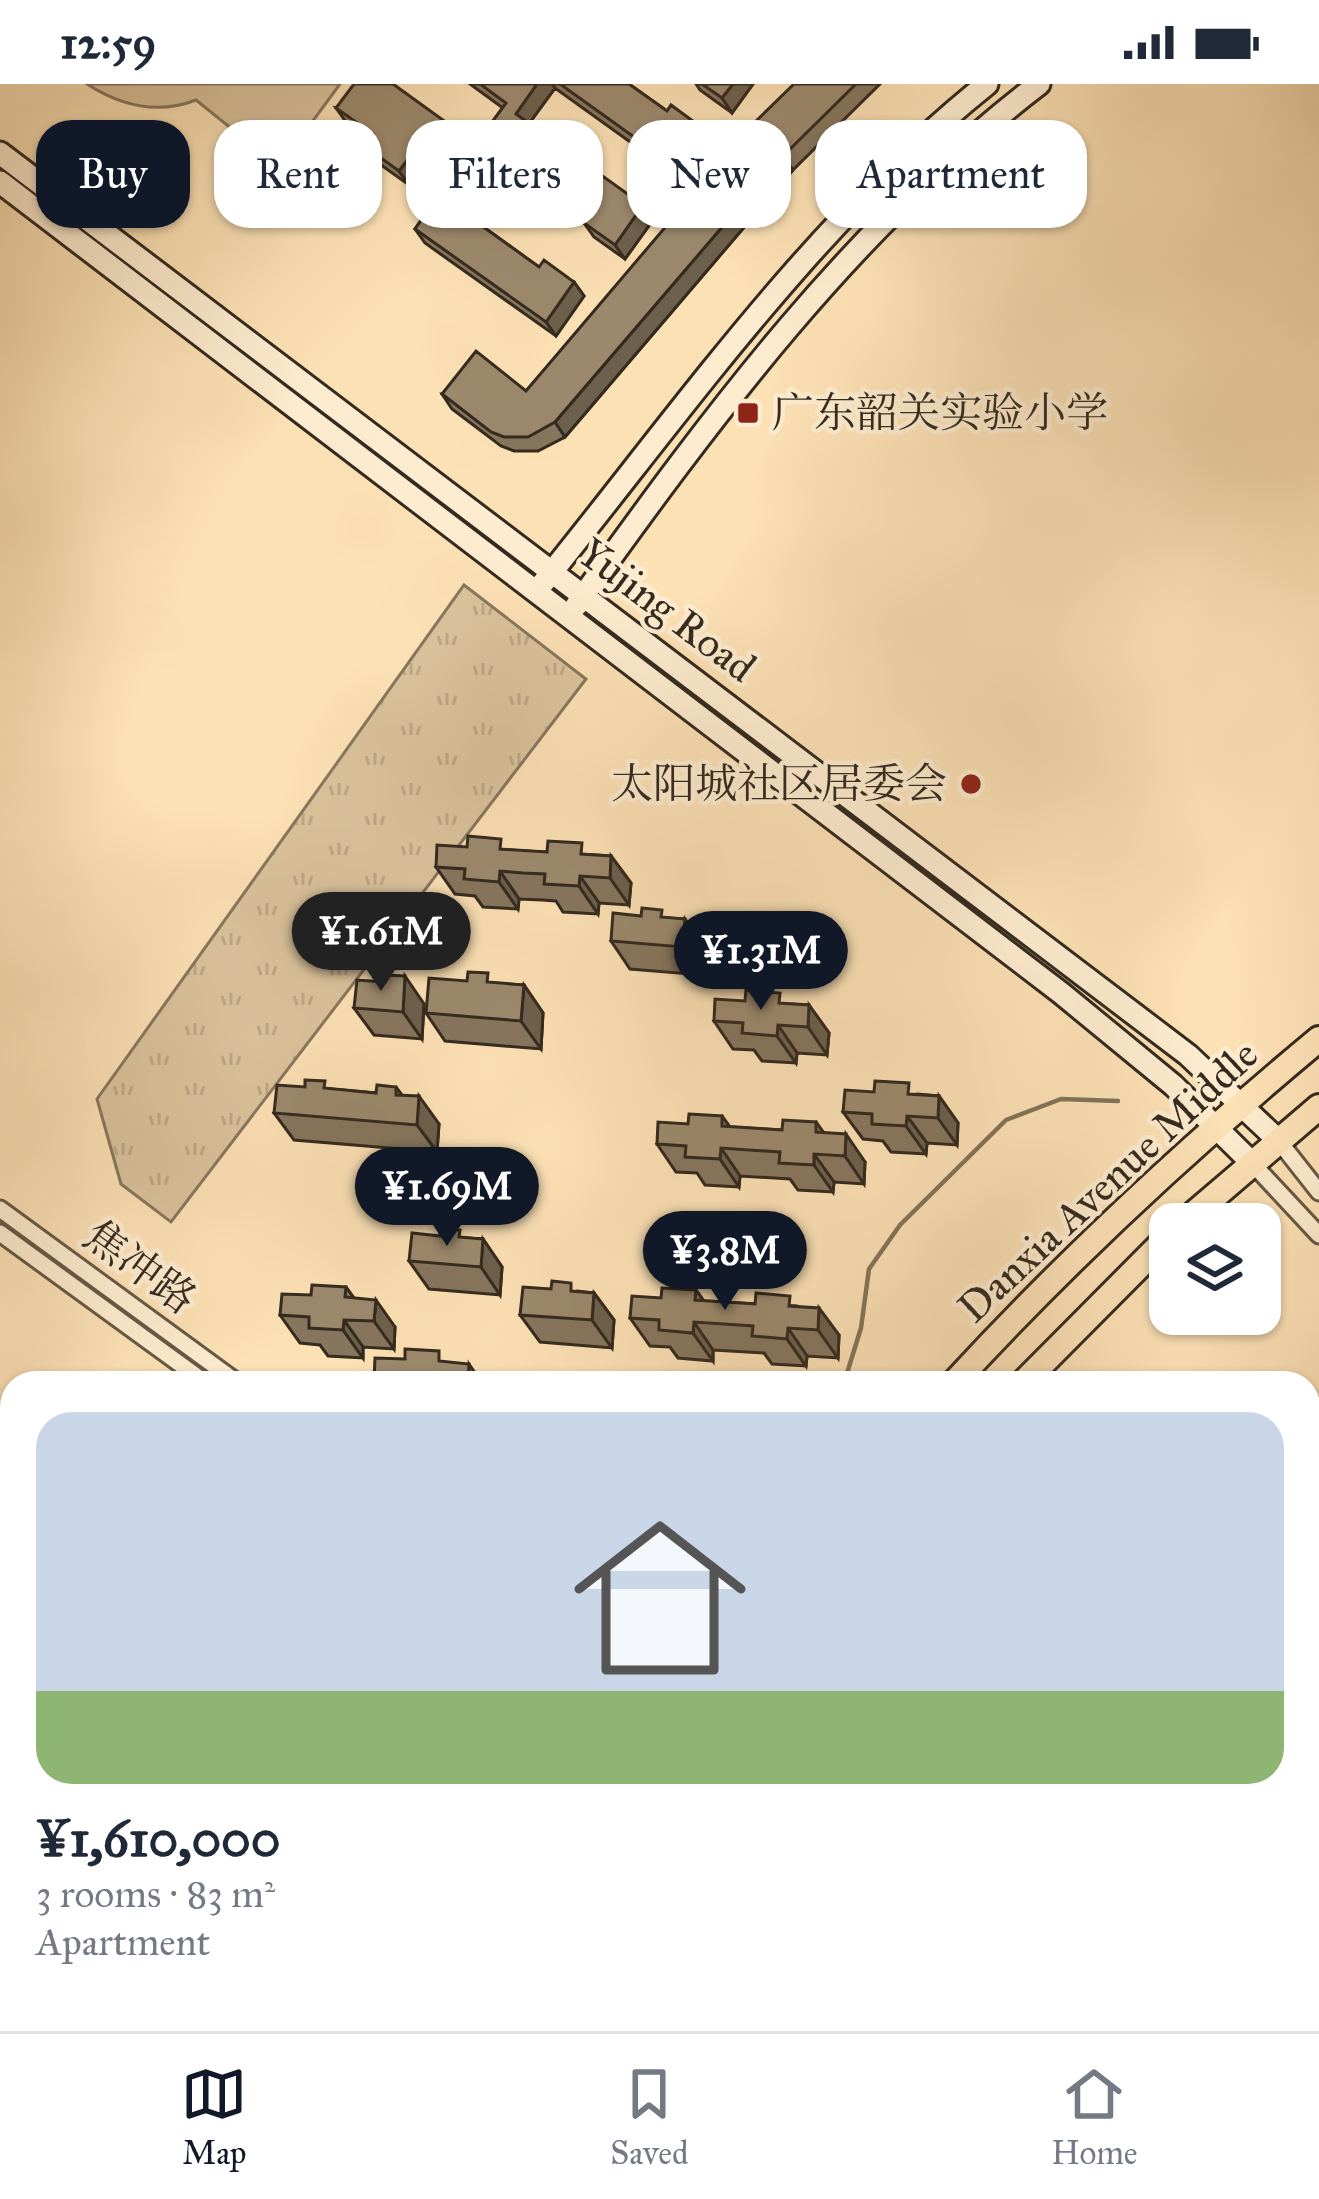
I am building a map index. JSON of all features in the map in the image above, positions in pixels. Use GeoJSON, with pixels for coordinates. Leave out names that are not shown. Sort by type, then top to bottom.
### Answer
{"type":"FeatureCollection","features":[{"type":"Feature","properties":{"kind":"main road"},"geometry":{"type":"LineString","coordinates":[[535,593],[759,309],[831,226],[881,174],[987,84]]}},
{"type":"Feature","properties":{"kind":"main road"},"geometry":{"type":"LineString","coordinates":[[567,618],[787,326],[950,158],[1040,84]]}},
{"type":"Feature","properties":{"kind":"main road","name":"Yujing Road"},"geometry":{"type":"LineString","coordinates":[[0,153],[1134,1013],[1243,1102],[1278,1140]]}},
{"type":"Feature","properties":{"kind":"main road","name":"Yujing Road"},"geometry":{"type":"LineString","coordinates":[[0,182],[1061,993],[1216,1125],[1251,1162]]}},
{"type":"Feature","properties":{"kind":"main road","name":"Danxia Avenue Middle"},"geometry":{"type":"LineString","coordinates":[[965,1371],[1079,1251],[1216,1125],[1319,1040]]}},
{"type":"Feature","properties":{"kind":"main road","name":"Danxia Avenue Middle"},"geometry":{"type":"LineString","coordinates":[[1205,1203],[1319,1107]]}},
{"type":"Feature","properties":{"kind":"main road","name":"Danxia Avenue Middle"},"geometry":{"type":"LineString","coordinates":[[1035,1371],[1149,1256]]}},
{"type":"Feature","properties":{"kind":"street"},"geometry":{"type":"LineString","coordinates":[[1278,1140],[1319,1192]]}},
{"type":"Feature","properties":{"kind":"street"},"geometry":{"type":"LineString","coordinates":[[1251,1162],[1319,1235]]}},
{"type":"Feature","properties":{"kind":"street","name":"焦冲路"},"geometry":{"type":"LineString","coordinates":[[0,1210],[221,1371]]}},
{"type":"Feature","properties":{"kind":"street","name":"焦冲路"},"geometry":{"type":"LineString","coordinates":[[0,1233],[190,1371]]}},
{"type":"Feature","properties":{"kind":"green space"},"geometry":{"type":"Polygon","coordinates":[[[87,84],[340,84],[314,120],[221,120],[196,100],[153,107],[113,98],[87,84]]]}},
{"type":"Feature","properties":{"kind":"green space"},"geometry":{"type":"Polygon","coordinates":[[[464,585],[586,679],[171,1222],[121,1184],[97,1099],[464,585]]]}},
{"type":"Feature","properties":{"kind":"building"},"geometry":{"type":"Polygon","coordinates":[[[354,84],[393,84],[443,120],[406,120],[406,162],[399,171],[382,159],[382,120],[353,120],[336,108],[354,84]]]}},
{"type":"Feature","properties":{"kind":"building"},"geometry":{"type":"Polygon","coordinates":[[[480,84],[537,84],[516,114],[524,120],[494,120],[506,103],[480,84]]]}},
{"type":"Feature","properties":{"kind":"building"},"geometry":{"type":"Polygon","coordinates":[[[560,84],[629,84],[667,111],[671,105],[691,120],[627,120],[627,132],[560,84]]]}},
{"type":"Feature","properties":{"kind":"building"},"geometry":{"type":"Polygon","coordinates":[[[702,84],[733,84],[722,98],[702,84]]]}},
{"type":"Feature","properties":{"kind":"building"},"geometry":{"type":"Polygon","coordinates":[[[794,84],[856,84],[791,148],[791,120],[757,120],[794,84]]]}},
{"type":"Feature","properties":{"kind":"building"},"geometry":{"type":"Polygon","coordinates":[[[603,176],[627,194],[627,228],[615,245],[591,228],[603,228],[603,176]]]}},
{"type":"Feature","properties":{"kind":"building"},"geometry":{"type":"Polygon","coordinates":[[[485,228],[539,267],[544,260],[574,282],[546,322],[415,229],[485,228]]]}},
{"type":"Feature","properties":{"kind":"building"},"geometry":{"type":"Polygon","coordinates":[[[665,228],[721,228],[555,422],[528,437],[504,437],[442,394],[476,351],[526,391],[665,228]]]}},
{"type":"Feature","properties":{"kind":"building"},"geometry":{"type":"Polygon","coordinates":[[[468,836],[501,839],[500,849],[547,852],[548,841],[582,843],[581,854],[611,856],[610,878],[580,876],[579,886],[544,884],[545,874],[500,871],[499,882],[464,879],[465,869],[436,867],[437,845],[467,847],[468,836]]]}},
{"type":"Feature","properties":{"kind":"building"},"geometry":{"type":"Polygon","coordinates":[[[642,908],[662,910],[661,917],[685,919],[682,947],[611,941],[613,913],[641,916],[642,908]]]}},
{"type":"Feature","properties":{"kind":"building"},"geometry":{"type":"Polygon","coordinates":[[[468,972],[488,973],[487,982],[524,985],[521,1021],[426,1013],[429,978],[467,981],[468,972]]]}},
{"type":"Feature","properties":{"kind":"building"},"geometry":{"type":"Polygon","coordinates":[[[385,975],[405,976],[403,1012],[354,1008],[357,980],[385,982],[385,975]]]}},
{"type":"Feature","properties":{"kind":"building"},"geometry":{"type":"Polygon","coordinates":[[[746,990],[780,993],[779,1003],[809,1005],[808,1027],[778,1025],[777,1036],[742,1033],[743,1023],[714,1021],[715,999],[745,1001],[746,990]]]}},
{"type":"Feature","properties":{"kind":"building"},"geometry":{"type":"Polygon","coordinates":[[[305,1080],[325,1081],[324,1088],[376,1093],[377,1085],[396,1087],[396,1095],[419,1096],[417,1125],[274,1113],[277,1085],[305,1087],[305,1080]]]}},
{"type":"Feature","properties":{"kind":"building"},"geometry":{"type":"Polygon","coordinates":[[[875,1081],[909,1083],[908,1094],[939,1096],[938,1118],[907,1116],[906,1126],[872,1124],[872,1114],[843,1112],[845,1090],[874,1092],[875,1081]]]}},
{"type":"Feature","properties":{"kind":"building"},"geometry":{"type":"Polygon","coordinates":[[[689,1114],[722,1116],[722,1126],[782,1130],[783,1120],[816,1122],[816,1132],[846,1134],[845,1156],[814,1154],[814,1165],[779,1163],[780,1152],[721,1148],[720,1159],[685,1157],[686,1146],[657,1144],[658,1122],[688,1124],[689,1114]]]}},
{"type":"Feature","properties":{"kind":"building"},"geometry":{"type":"Polygon","coordinates":[[[440,1228],[460,1230],[459,1237],[483,1239],[481,1267],[409,1261],[412,1233],[440,1236],[440,1228]]]}},
{"type":"Feature","properties":{"kind":"building"},"geometry":{"type":"Polygon","coordinates":[[[552,1281],[571,1283],[571,1291],[594,1293],[592,1320],[520,1315],[523,1287],[551,1289],[552,1281]]]}},
{"type":"Feature","properties":{"kind":"building"},"geometry":{"type":"Polygon","coordinates":[[[312,1285],[346,1287],[345,1297],[376,1300],[374,1321],[344,1320],[343,1330],[309,1328],[309,1317],[280,1315],[282,1294],[311,1295],[312,1285]]]}},
{"type":"Feature","properties":{"kind":"building"},"geometry":{"type":"Polygon","coordinates":[[[662,1288],[696,1290],[695,1300],[755,1304],[756,1293],[790,1296],[789,1306],[819,1308],[818,1330],[788,1328],[787,1339],[752,1336],[753,1326],[694,1322],[693,1333],[659,1330],[659,1320],[630,1318],[632,1296],[661,1298],[662,1288]]]}},
{"type":"Feature","properties":{"kind":"building"},"geometry":{"type":"Polygon","coordinates":[[[405,1349],[439,1351],[439,1361],[469,1364],[469,1371],[374,1371],[375,1358],[405,1359],[405,1349]]]}},
{"type":"Feature","properties":{"kind":"waterway"},"geometry":{"type":"LineString","coordinates":[[848,1371],[861,1328],[869,1269],[900,1225],[1006,1120],[1061,1099],[1118,1101]]}},
{"type":"Feature","properties":{"kind":"place","name":"广东韶关实验小学"},"geometry":{"type":"Point","coordinates":[748,413]}},
{"type":"Feature","properties":{"kind":"place","name":"太阳城社区居委会"},"geometry":{"type":"Point","coordinates":[971,784]}}]}
